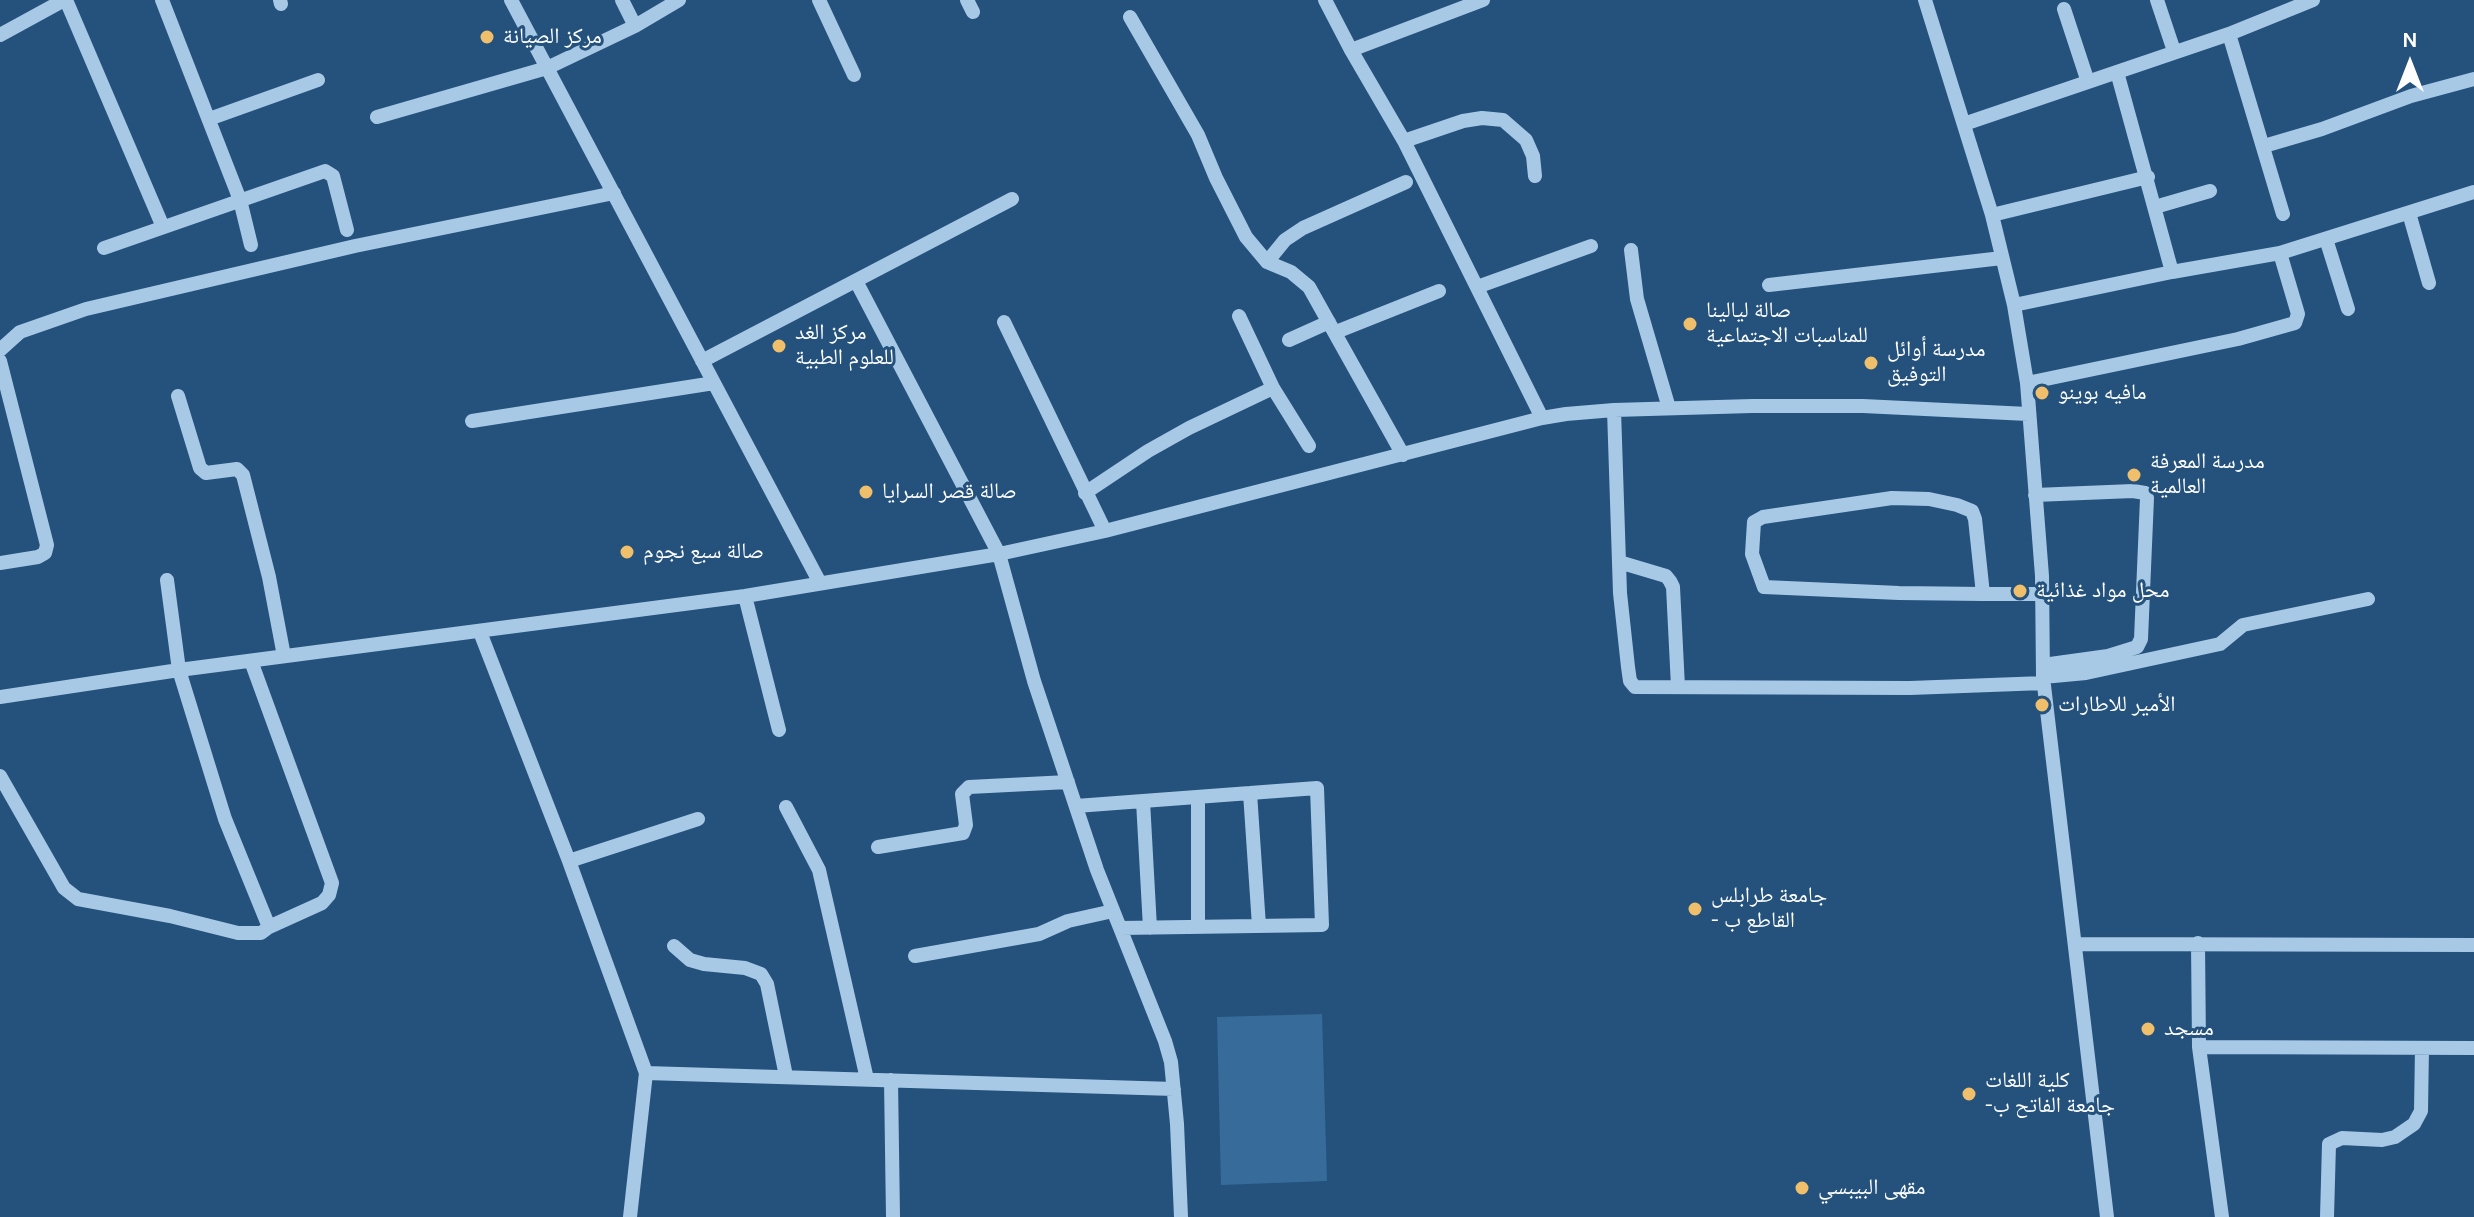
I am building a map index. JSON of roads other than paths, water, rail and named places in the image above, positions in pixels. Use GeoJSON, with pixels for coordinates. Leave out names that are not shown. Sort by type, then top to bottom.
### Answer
{"type":"FeatureCollection","features":[{"type":"Feature","properties":{"kind":"street"},"geometry":{"type":"LineString","coordinates":[[0,35],[65,0],[163,227]]}},
{"type":"Feature","properties":{"kind":"street"},"geometry":{"type":"LineString","coordinates":[[162,0],[240,200],[251,245]]}},
{"type":"Feature","properties":{"kind":"street"},"geometry":{"type":"LineString","coordinates":[[511,0],[820,583]]}},
{"type":"Feature","properties":{"kind":"street"},"geometry":{"type":"LineString","coordinates":[[622,0],[635,26]]}},
{"type":"Feature","properties":{"kind":"street"},"geometry":{"type":"LineString","coordinates":[[377,117],[547,68],[635,26],[679,0]]}},
{"type":"Feature","properties":{"kind":"street"},"geometry":{"type":"LineString","coordinates":[[819,0],[854,75]]}},
{"type":"Feature","properties":{"kind":"street"},"geometry":{"type":"LineString","coordinates":[[1325,0],[1404,141],[1542,418]]}},
{"type":"Feature","properties":{"kind":"street"},"geometry":{"type":"LineString","coordinates":[[1351,50],[1483,0]]}},
{"type":"Feature","properties":{"kind":"street"},"geometry":{"type":"LineString","coordinates":[[1925,0],[1992,215],[2014,305],[2027,383],[2042,594],[2044,675],[2107,1217]]}},
{"type":"Feature","properties":{"kind":"street"},"geometry":{"type":"LineString","coordinates":[[2157,0],[2174,51]]}},
{"type":"Feature","properties":{"kind":"street"},"geometry":{"type":"LineString","coordinates":[[1964,124],[2229,34],[2313,0]]}},
{"type":"Feature","properties":{"kind":"street"},"geometry":{"type":"LineString","coordinates":[[2064,9],[2088,82]]}},
{"type":"Feature","properties":{"kind":"street"},"geometry":{"type":"LineString","coordinates":[[1130,17],[1198,135],[1246,237],[1267,262],[1291,272],[1309,287],[1403,455]]}},
{"type":"Feature","properties":{"kind":"street"},"geometry":{"type":"LineString","coordinates":[[2229,34],[2283,214]]}},
{"type":"Feature","properties":{"kind":"street"},"geometry":{"type":"LineString","coordinates":[[2117,72],[2172,272]]}},
{"type":"Feature","properties":{"kind":"street"},"geometry":{"type":"LineString","coordinates":[[2264,146],[2322,129],[2411,96],[2474,79]]}},
{"type":"Feature","properties":{"kind":"street"},"geometry":{"type":"LineString","coordinates":[[209,119],[318,80]]}},
{"type":"Feature","properties":{"kind":"street"},"geometry":{"type":"LineString","coordinates":[[1404,141],[1463,121],[1482,118],[1503,120],[1526,140],[1533,156],[1535,176]]}},
{"type":"Feature","properties":{"kind":"street"},"geometry":{"type":"LineString","coordinates":[[104,248],[328,171],[333,176],[347,230]]}},
{"type":"Feature","properties":{"kind":"street"},"geometry":{"type":"LineString","coordinates":[[1992,215],[2148,177]]}},
{"type":"Feature","properties":{"kind":"street"},"geometry":{"type":"LineString","coordinates":[[1267,262],[1285,240],[1303,228],[1406,182]]}},
{"type":"Feature","properties":{"kind":"street"},"geometry":{"type":"LineString","coordinates":[[2155,207],[2210,191]]}},
{"type":"Feature","properties":{"kind":"street"},"geometry":{"type":"LineString","coordinates":[[2014,305],[2280,253],[2474,192]]}},
{"type":"Feature","properties":{"kind":"street"},"geometry":{"type":"LineString","coordinates":[[0,350],[20,332],[86,309],[328,252],[614,193]]}},
{"type":"Feature","properties":{"kind":"street"},"geometry":{"type":"LineString","coordinates":[[702,361],[1012,199]]}},
{"type":"Feature","properties":{"kind":"street"},"geometry":{"type":"LineString","coordinates":[[2409,213],[2429,283]]}},
{"type":"Feature","properties":{"kind":"street"},"geometry":{"type":"LineString","coordinates":[[2326,239],[2348,309]]}},
{"type":"Feature","properties":{"kind":"street"},"geometry":{"type":"LineString","coordinates":[[1477,287],[1591,246]]}},
{"type":"Feature","properties":{"kind":"street"},"geometry":{"type":"LineString","coordinates":[[1631,250],[1637,299],[1669,408]]}},
{"type":"Feature","properties":{"kind":"street"},"geometry":{"type":"LineString","coordinates":[[2027,383],[2238,339],[2295,323],[2298,314],[2280,253]]}},
{"type":"Feature","properties":{"kind":"street"},"geometry":{"type":"LineString","coordinates":[[1769,285],[2002,258]]}},
{"type":"Feature","properties":{"kind":"street"},"geometry":{"type":"LineString","coordinates":[[856,281],[999,554],[1017,625],[1076,806],[1113,911],[1165,1041],[1174,1089],[1181,1217]]}},
{"type":"Feature","properties":{"kind":"street"},"geometry":{"type":"LineString","coordinates":[[1289,340],[1439,291]]}},
{"type":"Feature","properties":{"kind":"street"},"geometry":{"type":"LineString","coordinates":[[1239,316],[1273,388],[1309,446]]}},
{"type":"Feature","properties":{"kind":"street"},"geometry":{"type":"LineString","coordinates":[[1004,322],[1105,531]]}},
{"type":"Feature","properties":{"kind":"street"},"geometry":{"type":"LineString","coordinates":[[0,361],[47,545],[45,553],[38,557],[0,563]]}},
{"type":"Feature","properties":{"kind":"street"},"geometry":{"type":"LineString","coordinates":[[472,421],[714,383]]}},
{"type":"Feature","properties":{"kind":"street"},"geometry":{"type":"LineString","coordinates":[[1085,493],[1156,446],[1215,414],[1273,388]]}},
{"type":"Feature","properties":{"kind":"street"},"geometry":{"type":"LineString","coordinates":[[178,396],[200,468],[206,473],[237,469],[243,475],[269,577],[284,656]]}},
{"type":"Feature","properties":{"kind":"street"},"geometry":{"type":"LineString","coordinates":[[0,697],[179,670],[745,596],[999,554],[1105,531],[1542,418],[1614,410],[1863,406],[2028,414]]}},
{"type":"Feature","properties":{"kind":"street"},"geometry":{"type":"LineString","coordinates":[[1614,410],[1619,562],[1630,681],[1640,687],[1910,688],[2086,673],[2220,644],[2243,625],[2368,599]]}},
{"type":"Feature","properties":{"kind":"street"},"geometry":{"type":"LineString","coordinates":[[2035,495],[2133,491],[2145,493],[2147,498],[2141,639],[2137,647],[2044,675]]}},
{"type":"Feature","properties":{"kind":"street"},"geometry":{"type":"LineString","coordinates":[[1983,594],[1975,519],[1972,511],[1957,505],[1929,499],[1892,498],[1763,517],[1754,522],[1752,554],[1764,587],[1983,594],[2042,594]]}},
{"type":"Feature","properties":{"kind":"street"},"geometry":{"type":"LineString","coordinates":[[1619,562],[1666,576],[1673,587],[1678,687]]}},
{"type":"Feature","properties":{"kind":"street"},"geometry":{"type":"LineString","coordinates":[[167,580],[179,670],[225,819],[269,927]]}},
{"type":"Feature","properties":{"kind":"street"},"geometry":{"type":"LineString","coordinates":[[745,596],[779,730]]}},
{"type":"Feature","properties":{"kind":"street"},"geometry":{"type":"LineString","coordinates":[[480,632],[569,861],[646,1073],[630,1217]]}},
{"type":"Feature","properties":{"kind":"street"},"geometry":{"type":"LineString","coordinates":[[0,776],[64,888],[78,899],[170,916],[238,933],[261,933],[322,903],[329,895],[332,883],[251,661]]}},
{"type":"Feature","properties":{"kind":"street"},"geometry":{"type":"LineString","coordinates":[[878,847],[963,833],[966,825],[962,794],[969,787],[1068,782]]}},
{"type":"Feature","properties":{"kind":"street"},"geometry":{"type":"LineString","coordinates":[[1076,806],[1317,788],[1322,925],[1121,928]]}},
{"type":"Feature","properties":{"kind":"street"},"geometry":{"type":"LineString","coordinates":[[1250,793],[1259,926]]}},
{"type":"Feature","properties":{"kind":"street"},"geometry":{"type":"LineString","coordinates":[[1198,797],[1198,927]]}},
{"type":"Feature","properties":{"kind":"street"},"geometry":{"type":"LineString","coordinates":[[1143,801],[1150,928]]}},
{"type":"Feature","properties":{"kind":"street"},"geometry":{"type":"LineString","coordinates":[[786,807],[819,870],[867,1079]]}},
{"type":"Feature","properties":{"kind":"street"},"geometry":{"type":"LineString","coordinates":[[569,861],[698,819]]}},
{"type":"Feature","properties":{"kind":"street"},"geometry":{"type":"LineString","coordinates":[[915,956],[1039,934],[1068,921],[1113,911]]}},
{"type":"Feature","properties":{"kind":"street"},"geometry":{"type":"LineString","coordinates":[[2198,943],[2199,1047],[2222,1217]]}},
{"type":"Feature","properties":{"kind":"street"},"geometry":{"type":"LineString","coordinates":[[2076,944],[2474,945]]}},
{"type":"Feature","properties":{"kind":"street"},"geometry":{"type":"LineString","coordinates":[[674,946],[690,960],[745,968],[761,974],[767,984],[786,1076]]}},
{"type":"Feature","properties":{"kind":"street"},"geometry":{"type":"LineString","coordinates":[[2199,1047],[2474,1048]]}},
{"type":"Feature","properties":{"kind":"street"},"geometry":{"type":"LineString","coordinates":[[2327,1217],[2329,1144],[2342,1138],[2382,1140],[2395,1137],[2414,1124],[2421,1111],[2422,1048]]}},
{"type":"Feature","properties":{"kind":"street"},"geometry":{"type":"LineString","coordinates":[[646,1073],[1174,1089]]}},
{"type":"Feature","properties":{"kind":"street"},"geometry":{"type":"LineString","coordinates":[[891,1080],[893,1217]]}},
{"type":"Feature","properties":{"kind":"place","name":"مركز الصيانة"},"geometry":{"type":"Point","coordinates":[487,37]}},
{"type":"Feature","properties":{"kind":"place","name":"صالة ليالينا للمناسبات الاجتماعية"},"geometry":{"type":"Point","coordinates":[1690,324]}},
{"type":"Feature","properties":{"kind":"place","name":"مركز الغد للعلوم الطبية"},"geometry":{"type":"Point","coordinates":[779,346]}},
{"type":"Feature","properties":{"kind":"place","name":"مدرسة أوائل التوفيق"},"geometry":{"type":"Point","coordinates":[1871,363]}},
{"type":"Feature","properties":{"kind":"place","name":"مافيه بوينو"},"geometry":{"type":"Point","coordinates":[2042,393]}},
{"type":"Feature","properties":{"kind":"place","name":"مدرسة المعرفة العالمية"},"geometry":{"type":"Point","coordinates":[2134,475]}},
{"type":"Feature","properties":{"kind":"place","name":"صالة قصر السرايا"},"geometry":{"type":"Point","coordinates":[866,492]}},
{"type":"Feature","properties":{"kind":"place","name":"صالة سبع نجوم"},"geometry":{"type":"Point","coordinates":[627,552]}},
{"type":"Feature","properties":{"kind":"place","name":"محل مواد غذائية"},"geometry":{"type":"Point","coordinates":[2020,591]}},
{"type":"Feature","properties":{"kind":"place","name":"الأمير للاطارات"},"geometry":{"type":"Point","coordinates":[2042,705]}},
{"type":"Feature","properties":{"kind":"place","name":"جامعة طرابلس - القاطع ب"},"geometry":{"type":"Point","coordinates":[1695,909]}},
{"type":"Feature","properties":{"kind":"place","name":"مسجد"},"geometry":{"type":"Point","coordinates":[2148,1029]}},
{"type":"Feature","properties":{"kind":"place","name":"كلية اللغات -جامعة الفاتح ب"},"geometry":{"type":"Point","coordinates":[1969,1094]}},
{"type":"Feature","properties":{"kind":"place","name":"مقهى البيبسي"},"geometry":{"type":"Point","coordinates":[1802,1188]}}]}
